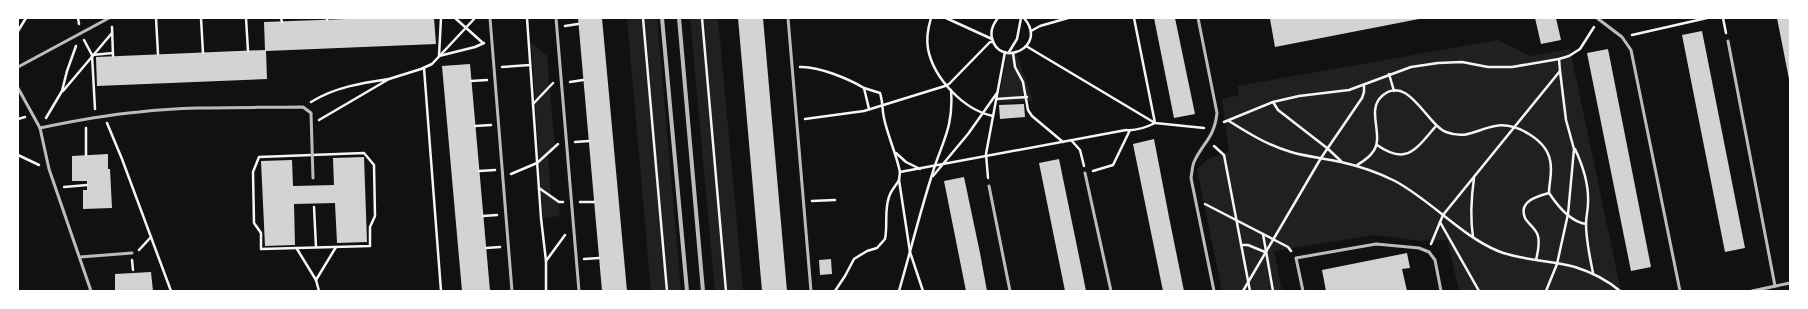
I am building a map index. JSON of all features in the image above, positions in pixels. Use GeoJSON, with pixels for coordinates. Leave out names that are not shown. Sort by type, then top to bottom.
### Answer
{"type":"FeatureCollection","features":[{"type":"Feature","properties":{"kind":"street"},"geometry":{"type":"LineString","coordinates":[[662,18],[687,291]]}},
{"type":"Feature","properties":{"kind":"street"},"geometry":{"type":"LineString","coordinates":[[679,18],[703,291]]}},
{"type":"Feature","properties":{"kind":"lane"},"geometry":{"type":"LineString","coordinates":[[18,67],[81,35],[109,18]]}},
{"type":"Feature","properties":{"kind":"lane"},"geometry":{"type":"LineString","coordinates":[[490,18],[512,291]]}},
{"type":"Feature","properties":{"kind":"lane"},"geometry":{"type":"LineString","coordinates":[[556,18],[579,291]]}},
{"type":"Feature","properties":{"kind":"lane"},"geometry":{"type":"LineString","coordinates":[[788,18],[811,291]]}},
{"type":"Feature","properties":{"kind":"lane"},"geometry":{"type":"LineString","coordinates":[[1198,18],[1217,114],[1215,126],[1209,140],[1199,152],[1193,164],[1191,178],[1214,291]]}},
{"type":"Feature","properties":{"kind":"lane"},"geometry":{"type":"LineString","coordinates":[[1598,19],[1622,37],[1631,50],[1680,291]]}},
{"type":"Feature","properties":{"kind":"lane"},"geometry":{"type":"LineString","coordinates":[[1728,41],[1775,286]]}},
{"type":"Feature","properties":{"kind":"lane"},"geometry":{"type":"LineString","coordinates":[[18,88],[40,128],[49,169],[91,291]]}},
{"type":"Feature","properties":{"kind":"lane"},"geometry":{"type":"LineString","coordinates":[[40,128],[86,118],[178,109],[303,107],[311,113],[313,178]]}},
{"type":"Feature","properties":{"kind":"lane"},"geometry":{"type":"LineString","coordinates":[[1085,172],[1110,291]]}},
{"type":"Feature","properties":{"kind":"lane"},"geometry":{"type":"LineString","coordinates":[[989,185],[1010,291]]}},
{"type":"Feature","properties":{"kind":"lane"},"geometry":{"type":"LineString","coordinates":[[1303,291],[1296,258],[1376,244],[1419,248],[1429,252],[1435,260],[1440,291]]}},
{"type":"Feature","properties":{"kind":"lane"},"geometry":{"type":"LineString","coordinates":[[80,257],[132,253]]}},
{"type":"Feature","properties":{"kind":"lane"},"geometry":{"type":"LineString","coordinates":[[1752,291],[1790,283]]}},
{"type":"Feature","properties":{"kind":"path"},"geometry":{"type":"LineString","coordinates":[[18,31],[26,18]]}},
{"type":"Feature","properties":{"kind":"path"},"geometry":{"type":"LineString","coordinates":[[156,18],[158,54]]}},
{"type":"Feature","properties":{"kind":"path"},"geometry":{"type":"LineString","coordinates":[[201,18],[203,53]]}},
{"type":"Feature","properties":{"kind":"path"},"geometry":{"type":"LineString","coordinates":[[246,18],[248,51]]}},
{"type":"Feature","properties":{"kind":"path"},"geometry":{"type":"LineString","coordinates":[[281,18],[282,22]]}},
{"type":"Feature","properties":{"kind":"path"},"geometry":{"type":"LineString","coordinates":[[439,56],[441,18]]}},
{"type":"Feature","properties":{"kind":"path"},"geometry":{"type":"LineString","coordinates":[[455,18],[484,43],[492,46]]}},
{"type":"Feature","properties":{"kind":"path"},"geometry":{"type":"LineString","coordinates":[[303,107],[317,98],[342,88],[358,83],[389,79],[432,64],[475,18]]}},
{"type":"Feature","properties":{"kind":"path"},"geometry":{"type":"LineString","coordinates":[[527,18],[537,163],[546,262],[546,291]]}},
{"type":"Feature","properties":{"kind":"path"},"geometry":{"type":"LineString","coordinates":[[643,18],[667,291]]}},
{"type":"Feature","properties":{"kind":"path"},"geometry":{"type":"LineString","coordinates":[[702,18],[726,291]]}},
{"type":"Feature","properties":{"kind":"path"},"geometry":{"type":"LineString","coordinates":[[931,18],[928,29],[928,48],[936,67],[947,85],[973,110],[982,114],[993,116]]}},
{"type":"Feature","properties":{"kind":"path"},"geometry":{"type":"LineString","coordinates":[[946,18],[993,41]]}},
{"type":"Feature","properties":{"kind":"path"},"geometry":{"type":"LineString","coordinates":[[998,18],[992,29],[993,41],[997,47],[1007,53],[1013,53],[1021,50],[1030,40],[1031,31],[1024,18]]}},
{"type":"Feature","properties":{"kind":"path"},"geometry":{"type":"LineString","coordinates":[[989,185],[987,157],[993,116],[1005,56],[1017,39],[1021,18]]}},
{"type":"Feature","properties":{"kind":"path"},"geometry":{"type":"LineString","coordinates":[[1031,31],[1040,26],[1068,18]]}},
{"type":"Feature","properties":{"kind":"path"},"geometry":{"type":"LineString","coordinates":[[1134,18],[1155,123]]}},
{"type":"Feature","properties":{"kind":"path"},"geometry":{"type":"LineString","coordinates":[[1622,37],[1707,18]]}},
{"type":"Feature","properties":{"kind":"path"},"geometry":{"type":"LineString","coordinates":[[1723,18],[1728,41]]}},
{"type":"Feature","properties":{"kind":"path"},"geometry":{"type":"LineString","coordinates":[[1215,126],[1273,102],[1299,96],[1349,90],[1364,86],[1389,74],[1411,67],[1438,62],[1462,62],[1488,67],[1512,66],[1559,59],[1569,56],[1580,49],[1598,19]]}},
{"type":"Feature","properties":{"kind":"path"},"geometry":{"type":"LineString","coordinates":[[112,26],[113,56]]}},
{"type":"Feature","properties":{"kind":"path"},"geometry":{"type":"LineString","coordinates":[[40,128],[62,91],[112,33]]}},
{"type":"Feature","properties":{"kind":"path"},"geometry":{"type":"LineString","coordinates":[[81,35],[92,55],[95,117]]}},
{"type":"Feature","properties":{"kind":"path"},"geometry":{"type":"LineString","coordinates":[[62,91],[67,70],[81,35]]}},
{"type":"Feature","properties":{"kind":"path"},"geometry":{"type":"LineString","coordinates":[[439,56],[475,47],[492,40]]}},
{"type":"Feature","properties":{"kind":"path"},"geometry":{"type":"LineString","coordinates":[[796,120],[869,109],[947,85],[990,42],[993,41]]}},
{"type":"Feature","properties":{"kind":"path"},"geometry":{"type":"LineString","coordinates":[[1026,46],[1155,123]]}},
{"type":"Feature","properties":{"kind":"path"},"geometry":{"type":"LineString","coordinates":[[92,55],[113,53]]}},
{"type":"Feature","properties":{"kind":"path"},"geometry":{"type":"LineString","coordinates":[[1013,53],[1015,67],[1023,82],[1027,97],[1028,110],[1032,116],[1064,142]]}},
{"type":"Feature","properties":{"kind":"path"},"geometry":{"type":"LineString","coordinates":[[1559,59],[1565,113],[1574,149],[1582,164],[1587,184],[1588,202],[1586,224],[1588,250],[1594,274]]}},
{"type":"Feature","properties":{"kind":"path"},"geometry":{"type":"LineString","coordinates":[[494,68],[530,65]]}},
{"type":"Feature","properties":{"kind":"path"},"geometry":{"type":"LineString","coordinates":[[792,67],[809,67],[823,71],[880,93],[884,117],[896,152],[900,172],[899,180],[910,252],[923,291]]}},
{"type":"Feature","properties":{"kind":"path"},"geometry":{"type":"LineString","coordinates":[[424,68],[441,291]]}},
{"type":"Feature","properties":{"kind":"path"},"geometry":{"type":"LineString","coordinates":[[1429,252],[1443,215],[1560,71]]}},
{"type":"Feature","properties":{"kind":"path"},"geometry":{"type":"LineString","coordinates":[[533,104],[561,74]]}},
{"type":"Feature","properties":{"kind":"path"},"geometry":{"type":"LineString","coordinates":[[1389,74],[1394,91]]}},
{"type":"Feature","properties":{"kind":"path"},"geometry":{"type":"LineString","coordinates":[[311,122],[322,119],[389,79]]}},
{"type":"Feature","properties":{"kind":"path"},"geometry":{"type":"LineString","coordinates":[[471,81],[495,80]]}},
{"type":"Feature","properties":{"kind":"path"},"geometry":{"type":"LineString","coordinates":[[561,82],[583,80]]}},
{"type":"Feature","properties":{"kind":"path"},"geometry":{"type":"LineString","coordinates":[[1243,291],[1327,148],[1362,98],[1364,86]]}},
{"type":"Feature","properties":{"kind":"path"},"geometry":{"type":"LineString","coordinates":[[864,88],[869,109]]}},
{"type":"Feature","properties":{"kind":"path"},"geometry":{"type":"LineString","coordinates":[[899,291],[931,178],[947,136],[952,113],[951,90]]}},
{"type":"Feature","properties":{"kind":"path"},"geometry":{"type":"LineString","coordinates":[[931,178],[968,134],[998,91]]}},
{"type":"Feature","properties":{"kind":"path"},"geometry":{"type":"LineString","coordinates":[[1355,166],[1373,153],[1377,145],[1375,116],[1376,105],[1382,96],[1394,91],[1405,92],[1416,101],[1436,126],[1446,132],[1471,135],[1496,126],[1514,128],[1533,137],[1544,147],[1550,158],[1552,171],[1549,193],[1554,201],[1568,214],[1577,221],[1586,224]]}},
{"type":"Feature","properties":{"kind":"path"},"geometry":{"type":"LineString","coordinates":[[997,99],[1027,97]]}},
{"type":"Feature","properties":{"kind":"path"},"geometry":{"type":"LineString","coordinates":[[1273,102],[1278,110],[1327,148],[1342,162]]}},
{"type":"Feature","properties":{"kind":"path"},"geometry":{"type":"LineString","coordinates":[[104,116],[122,159],[171,291]]}},
{"type":"Feature","properties":{"kind":"path"},"geometry":{"type":"LineString","coordinates":[[86,118],[86,155]]}},
{"type":"Feature","properties":{"kind":"path"},"geometry":{"type":"LineString","coordinates":[[1229,121],[1263,141],[1290,152],[1342,162],[1395,181],[1424,199],[1473,237],[1498,250],[1536,260],[1575,267],[1594,274],[1620,291]]}},
{"type":"Feature","properties":{"kind":"path"},"geometry":{"type":"LineString","coordinates":[[900,172],[935,167],[1130,130],[1155,123],[1204,128]]}},
{"type":"Feature","properties":{"kind":"path"},"geometry":{"type":"LineString","coordinates":[[475,126],[498,125]]}},
{"type":"Feature","properties":{"kind":"path"},"geometry":{"type":"LineString","coordinates":[[1377,145],[1389,153],[1402,156],[1415,150],[1436,126]]}},
{"type":"Feature","properties":{"kind":"path"},"geometry":{"type":"LineString","coordinates":[[1071,140],[1080,150],[1085,172],[1113,165],[1130,130]]}},
{"type":"Feature","properties":{"kind":"path"},"geometry":{"type":"LineString","coordinates":[[503,177],[537,163],[566,136]]}},
{"type":"Feature","properties":{"kind":"path"},"geometry":{"type":"LineString","coordinates":[[1209,140],[1224,155],[1250,291]]}},
{"type":"Feature","properties":{"kind":"path"},"geometry":{"type":"LineString","coordinates":[[567,143],[589,141]]}},
{"type":"Feature","properties":{"kind":"path"},"geometry":{"type":"LineString","coordinates":[[1546,291],[1557,264],[1568,214],[1574,149]]}},
{"type":"Feature","properties":{"kind":"path"},"geometry":{"type":"LineString","coordinates":[[896,152],[906,162],[920,169]]}},
{"type":"Feature","properties":{"kind":"path"},"geometry":{"type":"LineString","coordinates":[[364,153],[374,165],[375,216],[370,227],[370,246],[261,249],[261,233],[254,223],[253,172],[259,157],[312,155],[364,153]]}},
{"type":"Feature","properties":{"kind":"path"},"geometry":{"type":"LineString","coordinates":[[18,154],[49,169]]}},
{"type":"Feature","properties":{"kind":"path"},"geometry":{"type":"LineString","coordinates":[[479,171],[502,170]]}},
{"type":"Feature","properties":{"kind":"path"},"geometry":{"type":"LineString","coordinates":[[1473,237],[1470,220],[1474,177]]}},
{"type":"Feature","properties":{"kind":"path"},"geometry":{"type":"LineString","coordinates":[[835,291],[854,260],[867,251],[877,248],[886,239],[887,202],[889,195],[899,180]]}},
{"type":"Feature","properties":{"kind":"path"},"geometry":{"type":"LineString","coordinates":[[77,186],[87,185]]}},
{"type":"Feature","properties":{"kind":"path"},"geometry":{"type":"LineString","coordinates":[[539,188],[559,202],[594,202]]}},
{"type":"Feature","properties":{"kind":"path"},"geometry":{"type":"LineString","coordinates":[[1536,260],[1539,244],[1538,234],[1525,218],[1524,209],[1528,200],[1549,193]]}},
{"type":"Feature","properties":{"kind":"path"},"geometry":{"type":"LineString","coordinates":[[1196,199],[1288,247],[1296,258]]}},
{"type":"Feature","properties":{"kind":"path"},"geometry":{"type":"LineString","coordinates":[[804,202],[835,200]]}},
{"type":"Feature","properties":{"kind":"path"},"geometry":{"type":"LineString","coordinates":[[314,207],[316,247]]}},
{"type":"Feature","properties":{"kind":"path"},"geometry":{"type":"LineString","coordinates":[[483,216],[506,214]]}},
{"type":"Feature","properties":{"kind":"path"},"geometry":{"type":"LineString","coordinates":[[1440,222],[1479,291]]}},
{"type":"Feature","properties":{"kind":"path"},"geometry":{"type":"LineString","coordinates":[[546,262],[574,223]]}},
{"type":"Feature","properties":{"kind":"path"},"geometry":{"type":"LineString","coordinates":[[1263,234],[1273,291]]}},
{"type":"Feature","properties":{"kind":"path"},"geometry":{"type":"LineString","coordinates":[[132,253],[144,247],[151,237]]}},
{"type":"Feature","properties":{"kind":"path"},"geometry":{"type":"LineString","coordinates":[[1241,245],[1248,245],[1265,252]]}},
{"type":"Feature","properties":{"kind":"path"},"geometry":{"type":"LineString","coordinates":[[486,248],[509,246]]}},
{"type":"Feature","properties":{"kind":"path"},"geometry":{"type":"LineString","coordinates":[[316,280],[336,247]]}},
{"type":"Feature","properties":{"kind":"path"},"geometry":{"type":"LineString","coordinates":[[296,248],[316,280],[319,291]]}},
{"type":"Feature","properties":{"kind":"path"},"geometry":{"type":"LineString","coordinates":[[577,260],[599,258]]}},
{"type":"Feature","properties":{"kind":"path"},"geometry":{"type":"LineString","coordinates":[[547,284],[549,291]]}},
{"type":"Feature","properties":{"kind":"shaded area"},"geometry":{"type":"Polygon","coordinates":[[[627,18],[657,18],[681,291],[651,291],[627,18]]]}},
{"type":"Feature","properties":{"kind":"shaded area"},"geometry":{"type":"Polygon","coordinates":[[[690,18],[718,18],[743,291],[715,291],[690,18]]]}},
{"type":"Feature","properties":{"kind":"shaded area"},"geometry":{"type":"Polygon","coordinates":[[[1498,40],[1530,56],[1570,49],[1621,291],[1459,291],[1447,240],[1422,241],[1375,235],[1274,251],[1282,291],[1222,291],[1197,170],[1207,160],[1229,152],[1222,99],[1239,95],[1237,86],[1498,40]]]}},
{"type":"Feature","properties":{"kind":"shaded area"},"geometry":{"type":"Polygon","coordinates":[[[531,42],[547,56],[555,147],[548,154],[551,197],[559,202],[560,216],[543,218],[531,42]]]}},
{"type":"Feature","properties":{"kind":"shaded area"},"geometry":{"type":"Polygon","coordinates":[[[1017,54],[1033,101],[998,103],[1007,55],[1017,54]]]}},
{"type":"Feature","properties":{"kind":"building"},"geometry":{"type":"Polygon","coordinates":[[[373,18],[434,18],[436,44],[266,51],[267,79],[97,86],[96,57],[265,50],[264,22],[373,18]]]}},
{"type":"Feature","properties":{"kind":"building"},"geometry":{"type":"Polygon","coordinates":[[[578,18],[602,18],[627,291],[602,291],[578,18]]]}},
{"type":"Feature","properties":{"kind":"building"},"geometry":{"type":"Polygon","coordinates":[[[738,18],[763,18],[787,291],[762,291],[738,18]]]}},
{"type":"Feature","properties":{"kind":"building"},"geometry":{"type":"Polygon","coordinates":[[[1154,18],[1175,18],[1195,114],[1174,118],[1154,18]]]}},
{"type":"Feature","properties":{"kind":"building"},"geometry":{"type":"Polygon","coordinates":[[[1535,18],[1556,18],[1561,40],[1541,44],[1535,18]]]}},
{"type":"Feature","properties":{"kind":"building"},"geometry":{"type":"Polygon","coordinates":[[[1777,18],[1790,18],[1790,79],[1789,79],[1777,18]]]}},
{"type":"Feature","properties":{"kind":"building"},"geometry":{"type":"Polygon","coordinates":[[[1270,19],[1419,19],[1275,47],[1270,19]]]}},
{"type":"Feature","properties":{"kind":"building"},"geometry":{"type":"Polygon","coordinates":[[[1702,31],[1745,248],[1725,252],[1682,35],[1702,31]]]}},
{"type":"Feature","properties":{"kind":"building"},"geometry":{"type":"Polygon","coordinates":[[[1608,49],[1651,267],[1631,271],[1587,53],[1608,49]]]}},
{"type":"Feature","properties":{"kind":"building"},"geometry":{"type":"Polygon","coordinates":[[[470,64],[490,291],[462,291],[442,66],[470,64]]]}},
{"type":"Feature","properties":{"kind":"building"},"geometry":{"type":"Polygon","coordinates":[[[1024,104],[1025,117],[1000,119],[999,105],[1024,104]]]}},
{"type":"Feature","properties":{"kind":"building"},"geometry":{"type":"Polygon","coordinates":[[[1154,139],[1184,291],[1163,291],[1133,144],[1154,139]]]}},
{"type":"Feature","properties":{"kind":"building"},"geometry":{"type":"Polygon","coordinates":[[[108,154],[112,208],[83,209],[83,190],[87,190],[87,181],[72,181],[72,156],[108,154]]]}},
{"type":"Feature","properties":{"kind":"building"},"geometry":{"type":"Polygon","coordinates":[[[364,157],[367,242],[337,243],[335,203],[294,204],[295,245],[265,246],[261,161],[292,160],[293,186],[334,185],[333,158],[364,157]]]}},
{"type":"Feature","properties":{"kind":"building"},"geometry":{"type":"Polygon","coordinates":[[[1059,159],[1086,291],[1065,291],[1039,163],[1059,159]]]}},
{"type":"Feature","properties":{"kind":"building"},"geometry":{"type":"Polygon","coordinates":[[[964,177],[987,291],[966,291],[944,181],[964,177]]]}},
{"type":"Feature","properties":{"kind":"building"},"geometry":{"type":"Polygon","coordinates":[[[1407,253],[1410,268],[1402,269],[1407,291],[1326,291],[1322,270],[1407,253]]]}},
{"type":"Feature","properties":{"kind":"building"},"geometry":{"type":"Polygon","coordinates":[[[831,259],[832,274],[820,275],[819,260],[831,259]]]}},
{"type":"Feature","properties":{"kind":"building"},"geometry":{"type":"Polygon","coordinates":[[[151,272],[153,291],[115,291],[115,274],[151,272]]]}}]}
